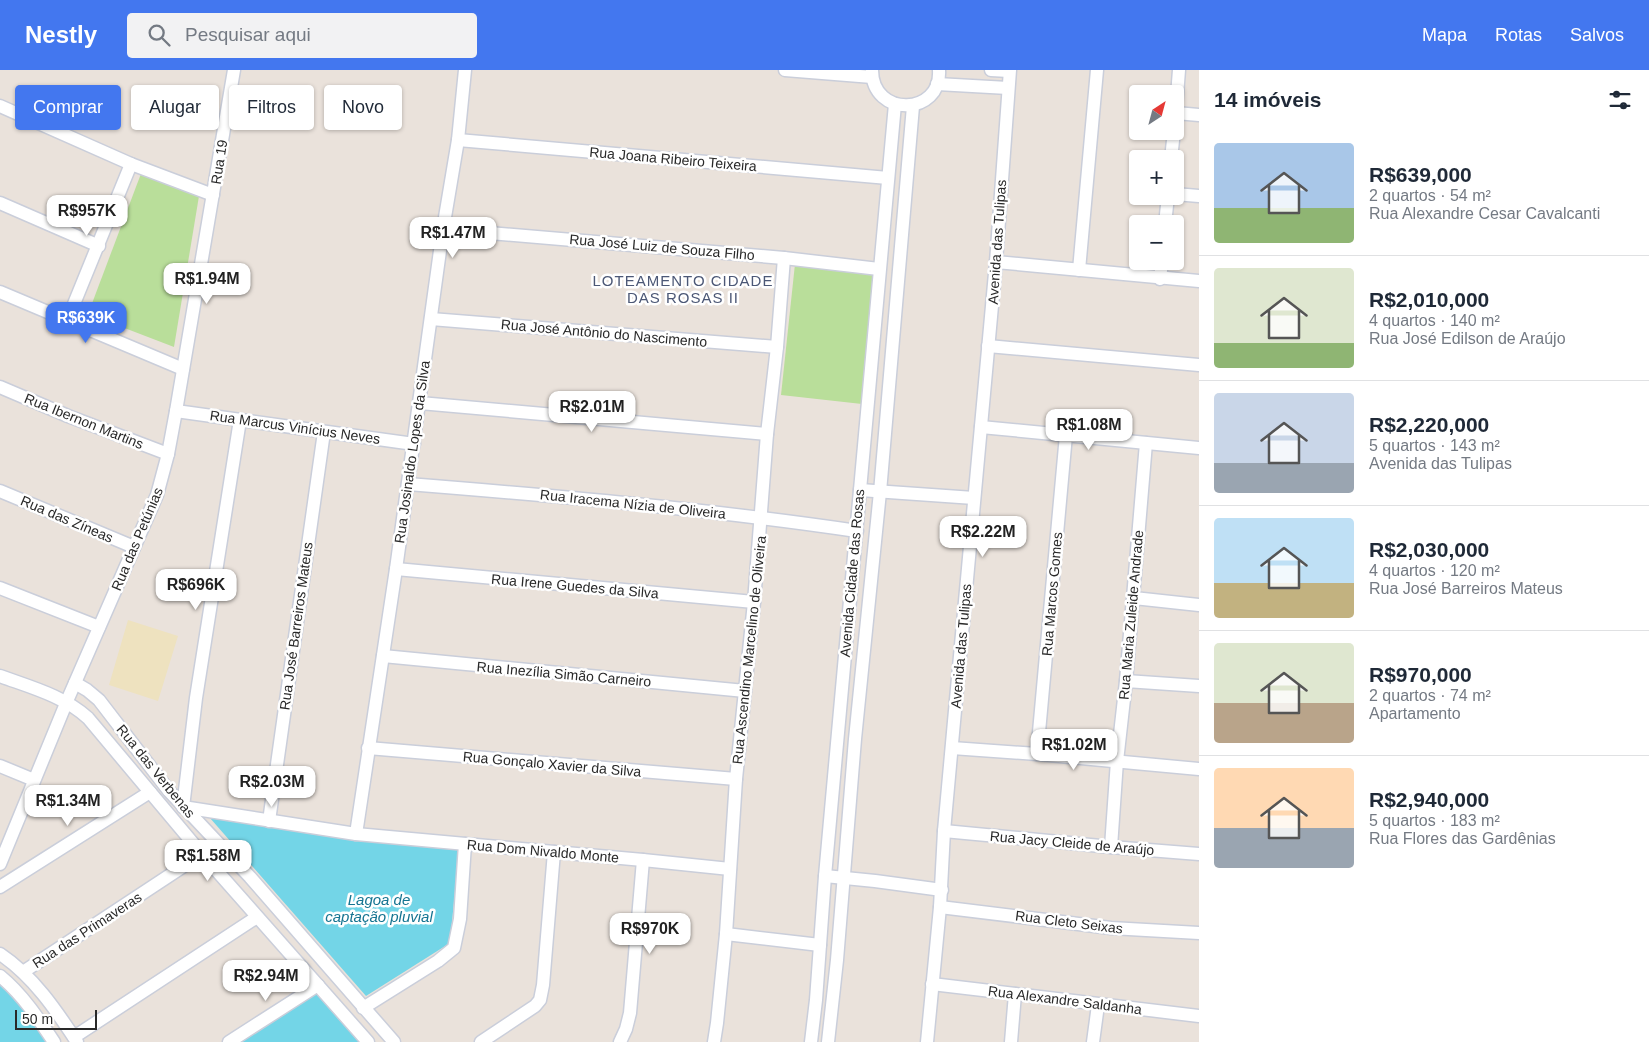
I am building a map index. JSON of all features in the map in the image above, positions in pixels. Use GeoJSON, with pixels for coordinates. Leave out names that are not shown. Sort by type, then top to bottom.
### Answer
{"type":"FeatureCollection","features":[{"type":"Feature","properties":{"kind":"street","name":"Rua 19"},"geometry":{"type":"LineString","coordinates":[[213,195],[234,70]]}},
{"type":"Feature","properties":{"kind":"street","name":"Rua Josinaldo Lopes da Silva"},"geometry":{"type":"LineString","coordinates":[[356,834],[420,403],[443,229],[458,140],[465,70]]}},
{"type":"Feature","properties":{"kind":"street"},"geometry":{"type":"LineString","coordinates":[[785,70],[872,74],[876,89],[884,99],[895,104],[913,106],[928,98],[937,84],[939,70]]}},
{"type":"Feature","properties":{"kind":"street"},"geometry":{"type":"LineString","coordinates":[[991,70],[1009,71]]}},
{"type":"Feature","properties":{"kind":"street"},"geometry":{"type":"LineString","coordinates":[[1079,270],[1097,70]]}},
{"type":"Feature","properties":{"kind":"street"},"geometry":{"type":"LineString","coordinates":[[1178,85],[1179,70]]}},
{"type":"Feature","properties":{"kind":"street","name":"Avenida das Tulipas"},"geometry":{"type":"LineString","coordinates":[[927,1042],[942,890],[944,831],[996,262],[1009,71]]}},
{"type":"Feature","properties":{"kind":"street"},"geometry":{"type":"LineString","coordinates":[[937,84],[1008,88]]}},
{"type":"Feature","properties":{"kind":"street","name":"Avenida Cidade das Rosas"},"geometry":{"type":"LineString","coordinates":[[810,1042],[816,1000],[824,876],[895,104]]}},
{"type":"Feature","properties":{"kind":"street"},"geometry":{"type":"LineString","coordinates":[[0,106],[131,164],[213,195]]}},
{"type":"Feature","properties":{"kind":"street","name":"Avenida Cidade das Rosas"},"geometry":{"type":"LineString","coordinates":[[828,1042],[854,748],[880,492],[913,106]]}},
{"type":"Feature","properties":{"kind":"street"},"geometry":{"type":"LineString","coordinates":[[1184,116],[1199,115]]}},
{"type":"Feature","properties":{"kind":"street","name":"Rua Joana Ribeiro Teixeira"},"geometry":{"type":"LineString","coordinates":[[458,140],[888,178]]}},
{"type":"Feature","properties":{"kind":"street"},"geometry":{"type":"LineString","coordinates":[[67,321],[131,164]]}},
{"type":"Feature","properties":{"kind":"street","name":"Rua das Petúnias"},"geometry":{"type":"LineString","coordinates":[[0,863],[75,682],[157,495],[168,454],[213,195]]}},
{"type":"Feature","properties":{"kind":"street"},"geometry":{"type":"LineString","coordinates":[[1184,195],[1199,196]]}},
{"type":"Feature","properties":{"kind":"street"},"geometry":{"type":"LineString","coordinates":[[0,203],[99,246]]}},
{"type":"Feature","properties":{"kind":"street","name":"Rua José Luiz de Souza Filho"},"geometry":{"type":"LineString","coordinates":[[443,229],[784,258],[879,269]]}},
{"type":"Feature","properties":{"kind":"street","name":"Rua Ascendino Marcelino de Oliveira"},"geometry":{"type":"LineString","coordinates":[[714,1042],[726,934],[736,779],[754,602],[767,434],[784,258]]}},
{"type":"Feature","properties":{"kind":"street"},"geometry":{"type":"LineString","coordinates":[[996,262],[1160,279],[1199,281]]}},
{"type":"Feature","properties":{"kind":"street"},"geometry":{"type":"LineString","coordinates":[[1160,279],[1161,270]]}},
{"type":"Feature","properties":{"kind":"street"},"geometry":{"type":"LineString","coordinates":[[0,292],[182,369]]}},
{"type":"Feature","properties":{"kind":"street","name":"Rua José Antônio do Nascimento"},"geometry":{"type":"LineString","coordinates":[[431,319],[777,346]]}},
{"type":"Feature","properties":{"kind":"street"},"geometry":{"type":"LineString","coordinates":[[988,346],[1199,365]]}},
{"type":"Feature","properties":{"kind":"street","name":"Rua Ibernon Martins"},"geometry":{"type":"LineString","coordinates":[[0,387],[68,416],[168,454]]}},
{"type":"Feature","properties":{"kind":"street"},"geometry":{"type":"LineString","coordinates":[[420,403],[767,434]]}},
{"type":"Feature","properties":{"kind":"street","name":"Rua Marcus Vinícius Neves"},"geometry":{"type":"LineString","coordinates":[[176,411],[414,444]]}},
{"type":"Feature","properties":{"kind":"street"},"geometry":{"type":"LineString","coordinates":[[171,817],[183,807],[196,698],[240,420]]}},
{"type":"Feature","properties":{"kind":"street"},"geometry":{"type":"LineString","coordinates":[[981,427],[1199,448]]}},
{"type":"Feature","properties":{"kind":"street","name":"Rua José Barreiros Mateus"},"geometry":{"type":"LineString","coordinates":[[268,821],[324,432]]}},
{"type":"Feature","properties":{"kind":"street","name":"Rua Marcos Gomes"},"geometry":{"type":"LineString","coordinates":[[1037,754],[1066,435]]}},
{"type":"Feature","properties":{"kind":"street","name":"Rua Maria Zuleide Andrade"},"geometry":{"type":"LineString","coordinates":[[1112,847],[1116,761],[1134,598],[1146,443]]}},
{"type":"Feature","properties":{"kind":"street","name":"Rua Iracema Nízia de Oliveira"},"geometry":{"type":"LineString","coordinates":[[408,484],[533,494],[761,517],[857,531]]}},
{"type":"Feature","properties":{"kind":"street"},"geometry":{"type":"LineString","coordinates":[[860,490],[974,498]]}},
{"type":"Feature","properties":{"kind":"street","name":"Rua das Zíneas"},"geometry":{"type":"LineString","coordinates":[[0,491],[134,547]]}},
{"type":"Feature","properties":{"kind":"street","name":"Rua Irene Guedes da Silva"},"geometry":{"type":"LineString","coordinates":[[396,569],[754,602]]}},
{"type":"Feature","properties":{"kind":"street"},"geometry":{"type":"LineString","coordinates":[[0,588],[99,627]]}},
{"type":"Feature","properties":{"kind":"street"},"geometry":{"type":"LineString","coordinates":[[1134,598],[1199,605]]}},
{"type":"Feature","properties":{"kind":"street","name":"Rua Inezília Simão Carneiro"},"geometry":{"type":"LineString","coordinates":[[383,656],[745,691]]}},
{"type":"Feature","properties":{"kind":"street","name":"Rua das Verbenas"},"geometry":{"type":"LineString","coordinates":[[0,676],[78,708],[202,854],[368,1042]]}},
{"type":"Feature","properties":{"kind":"street"},"geometry":{"type":"LineString","coordinates":[[1126,681],[1199,686]]}},
{"type":"Feature","properties":{"kind":"street","name":"Rua das Verbenas"},"geometry":{"type":"LineString","coordinates":[[75,682],[99,700],[183,807],[250,877],[394,1042]]}},
{"type":"Feature","properties":{"kind":"street","name":"Rua Gonçalo Xavier da Silva"},"geometry":{"type":"LineString","coordinates":[[368,748],[736,779]]}},
{"type":"Feature","properties":{"kind":"street"},"geometry":{"type":"LineString","coordinates":[[952,748],[1199,769]]}},
{"type":"Feature","properties":{"kind":"street"},"geometry":{"type":"LineString","coordinates":[[0,766],[34,780]]}},
{"type":"Feature","properties":{"kind":"street"},"geometry":{"type":"LineString","coordinates":[[0,887],[150,792]]}},
{"type":"Feature","properties":{"kind":"street","name":"Rua Dom Nivaldo Monte"},"geometry":{"type":"LineString","coordinates":[[183,807],[356,834],[730,869]]}},
{"type":"Feature","properties":{"kind":"street","name":"Rua Jacy Cleide de Araújo"},"geometry":{"type":"LineString","coordinates":[[944,831],[1199,854]]}},
{"type":"Feature","properties":{"kind":"street"},"geometry":{"type":"LineString","coordinates":[[363,1008],[438,961],[454,948],[460,919],[465,844]]}},
{"type":"Feature","properties":{"kind":"street"},"geometry":{"type":"LineString","coordinates":[[481,1042],[531,1010],[540,1000],[545,965],[554,852]]}},
{"type":"Feature","properties":{"kind":"street","name":"Rua das Primaveras"},"geometry":{"type":"LineString","coordinates":[[23,972],[202,854]]}},
{"type":"Feature","properties":{"kind":"street"},"geometry":{"type":"LineString","coordinates":[[620,1042],[626,1030],[630,1013],[643,860]]}},
{"type":"Feature","properties":{"kind":"street"},"geometry":{"type":"LineString","coordinates":[[824,876],[942,890]]}},
{"type":"Feature","properties":{"kind":"street","name":"Rua Cleto Seixas"},"geometry":{"type":"LineString","coordinates":[[940,906],[1112,928],[1199,933]]}},
{"type":"Feature","properties":{"kind":"street"},"geometry":{"type":"LineString","coordinates":[[0,954],[23,972],[38,988],[75,1039],[257,917]]}},
{"type":"Feature","properties":{"kind":"street"},"geometry":{"type":"LineString","coordinates":[[726,934],[820,945]]}},
{"type":"Feature","properties":{"kind":"street"},"geometry":{"type":"LineString","coordinates":[[0,976],[23,999],[54,1042]]}},
{"type":"Feature","properties":{"kind":"street","name":"Rua Alexandre Saldanha"},"geometry":{"type":"LineString","coordinates":[[932,984],[1199,1016]]}},
{"type":"Feature","properties":{"kind":"street"},"geometry":{"type":"LineString","coordinates":[[229,1042],[318,985]]}},
{"type":"Feature","properties":{"kind":"street"},"geometry":{"type":"LineString","coordinates":[[1011,1042],[1015,994]]}},
{"type":"Feature","properties":{"kind":"street"},"geometry":{"type":"LineString","coordinates":[[1093,1042],[1098,1005]]}},
{"type":"Feature","properties":{"kind":"green space"},"geometry":{"type":"Polygon","coordinates":[[[142,171],[199,196],[174,347],[88,314],[142,171]]]}},
{"type":"Feature","properties":{"kind":"green space"},"geometry":{"type":"Polygon","coordinates":[[[795,264],[874,274],[862,404],[781,395],[795,264]]]}},
{"type":"Feature","properties":{"kind":"sand"},"geometry":{"type":"Polygon","coordinates":[[[128,620],[178,636],[158,701],[109,685],[128,620]]]}},
{"type":"Feature","properties":{"kind":"water","name":"Lagoa de captação pluvial"},"geometry":{"type":"Polygon","coordinates":[[[210,818],[459,850],[450,943],[366,996],[210,818]]]}},
{"type":"Feature","properties":{"kind":"water"},"geometry":{"type":"Polygon","coordinates":[[[0,979],[51,1042],[0,1042],[0,979]]]}},
{"type":"Feature","properties":{"kind":"water"},"geometry":{"type":"Polygon","coordinates":[[[316,992],[360,1042],[240,1042],[316,992]]]}},
{"type":"Feature","properties":{"kind":"district","name":"LOTEAMENTO CIDADE DAS ROSAS II"},"geometry":{"type":"Point","coordinates":[683,288]}}]}
